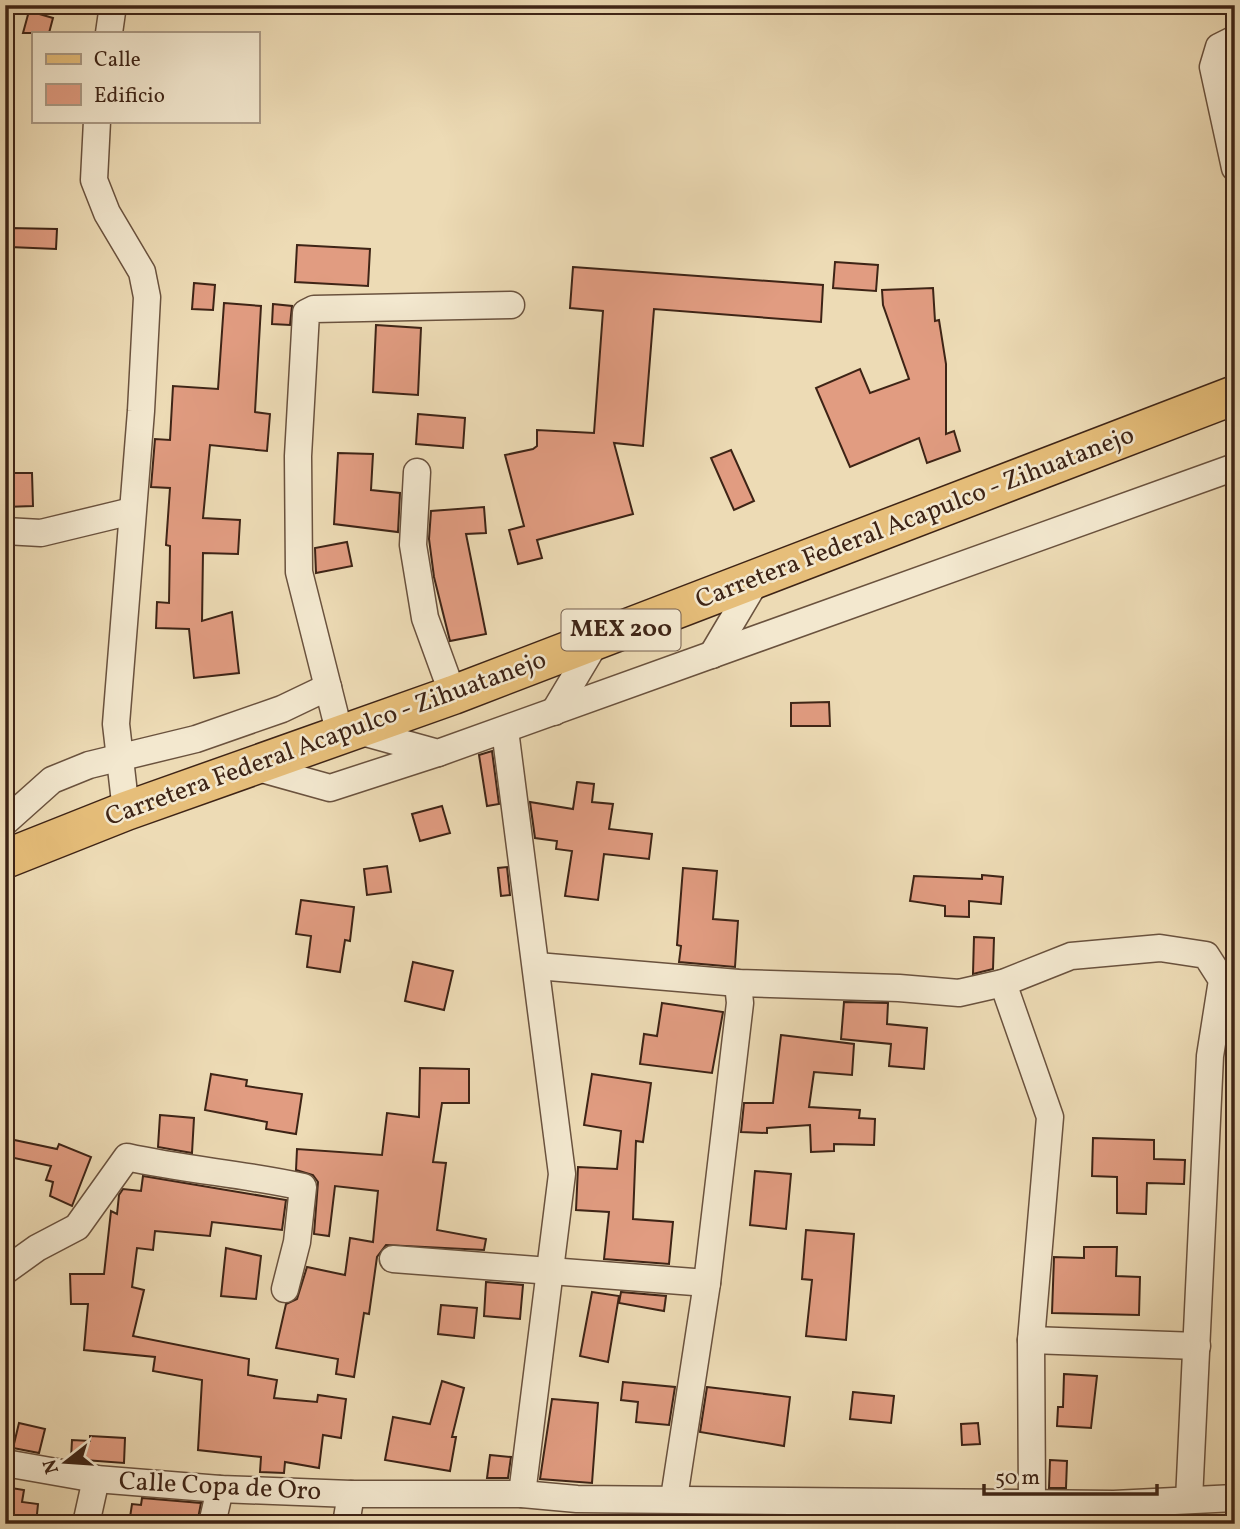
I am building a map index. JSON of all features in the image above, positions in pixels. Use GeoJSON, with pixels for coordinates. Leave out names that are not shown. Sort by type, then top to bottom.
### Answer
{"type":"FeatureCollection","features":[{"type":"Feature","properties":{"kind":"main road","name":"Carretera Federal Acapulco - Zihuatanejo"},"geometry":{"type":"LineString","coordinates":[[5,859],[125,811],[453,695],[1235,395]]}},
{"type":"Feature","properties":{"kind":"street"},"geometry":{"type":"LineString","coordinates":[[109,32],[113,5]]}},
{"type":"Feature","properties":{"kind":"street"},"geometry":{"type":"LineString","coordinates":[[1235,39],[1219,47],[1213,67],[1235,168]]}},
{"type":"Feature","properties":{"kind":"street"},"geometry":{"type":"LineString","coordinates":[[97,122],[94,180],[107,213],[142,272],[147,297],[141,411],[116,724],[125,811]]}},
{"type":"Feature","properties":{"kind":"street"},"geometry":{"type":"LineString","coordinates":[[438,753],[347,733],[328,687],[299,572],[298,456],[306,313],[314,309],[511,305]]}},
{"type":"Feature","properties":{"kind":"street"},"geometry":{"type":"LineString","coordinates":[[251,766],[330,789],[505,730],[1235,467]]}},
{"type":"Feature","properties":{"kind":"street"},"geometry":{"type":"LineString","coordinates":[[416,472],[413,545],[425,618],[453,695]]}},
{"type":"Feature","properties":{"kind":"street"},"geometry":{"type":"LineString","coordinates":[[5,531],[41,533],[132,511]]}},
{"type":"Feature","properties":{"kind":"street"},"geometry":{"type":"LineString","coordinates":[[712,655],[757,579]]}},
{"type":"Feature","properties":{"kind":"street"},"geometry":{"type":"LineString","coordinates":[[554,712],[597,640]]}},
{"type":"Feature","properties":{"kind":"street"},"geometry":{"type":"LineString","coordinates":[[5,822],[52,780],[121,757],[196,739],[282,709],[328,687]]}},
{"type":"Feature","properties":{"kind":"street"},"geometry":{"type":"LineString","coordinates":[[505,730],[562,1174],[523,1494]]}},
{"type":"Feature","properties":{"kind":"street"},"geometry":{"type":"LineString","coordinates":[[537,966],[738,983],[898,988],[959,993],[1003,983],[1071,956],[1160,948],[1206,955],[1222,980],[1210,1056],[1189,1500]]}},
{"type":"Feature","properties":{"kind":"street"},"geometry":{"type":"LineString","coordinates":[[674,1498],[707,1283],[740,1003],[738,983]]}},
{"type":"Feature","properties":{"kind":"street"},"geometry":{"type":"LineString","coordinates":[[1003,983],[1050,1117],[1031,1340],[1032,1503]]}},
{"type":"Feature","properties":{"kind":"street"},"geometry":{"type":"LineString","coordinates":[[5,1271],[37,1248],[77,1227],[127,1157],[187,1170],[270,1180],[303,1188],[297,1242],[285,1289]]}},
{"type":"Feature","properties":{"kind":"street"},"geometry":{"type":"LineString","coordinates":[[393,1259],[707,1283]]}},
{"type":"Feature","properties":{"kind":"street"},"geometry":{"type":"LineString","coordinates":[[1031,1340],[1196,1346]]}},
{"type":"Feature","properties":{"kind":"street","name":"Calle Copa de Oro"},"geometry":{"type":"LineString","coordinates":[[5,1463],[96,1479],[220,1489],[351,1494],[523,1494],[576,1511],[674,1498],[912,1514],[1032,1503],[1114,1514],[1189,1500],[1235,1498]]}},
{"type":"Feature","properties":{"kind":"street"},"geometry":{"type":"LineString","coordinates":[[86,1524],[96,1479]]}},
{"type":"Feature","properties":{"kind":"street"},"geometry":{"type":"LineString","coordinates":[[212,1524],[220,1489]]}},
{"type":"Feature","properties":{"kind":"street"},"geometry":{"type":"LineString","coordinates":[[346,1524],[351,1494]]}},
{"type":"Feature","properties":{"kind":"building"},"geometry":{"type":"Polygon","coordinates":[[[29,11],[53,18],[49,32],[23,33],[29,11]]]}},
{"type":"Feature","properties":{"kind":"building"},"geometry":{"type":"Polygon","coordinates":[[[10,228],[57,229],[56,249],[10,247],[10,228]]]}},
{"type":"Feature","properties":{"kind":"building"},"geometry":{"type":"Polygon","coordinates":[[[297,245],[370,249],[368,286],[295,282],[297,245]]]}},
{"type":"Feature","properties":{"kind":"building"},"geometry":{"type":"Polygon","coordinates":[[[835,262],[878,265],[876,291],[833,288],[835,262]]]}},
{"type":"Feature","properties":{"kind":"building"},"geometry":{"type":"Polygon","coordinates":[[[573,267],[823,285],[821,322],[654,309],[643,446],[614,443],[633,514],[537,540],[542,558],[518,564],[509,530],[524,526],[505,455],[537,446],[537,430],[594,433],[603,311],[570,308],[573,267]]]}},
{"type":"Feature","properties":{"kind":"building"},"geometry":{"type":"Polygon","coordinates":[[[194,283],[215,285],[213,310],[192,309],[194,283]]]}},
{"type":"Feature","properties":{"kind":"building"},"geometry":{"type":"Polygon","coordinates":[[[933,288],[935,321],[939,320],[946,364],[946,434],[954,431],[960,451],[927,463],[919,438],[850,467],[816,388],[860,369],[870,393],[909,379],[883,305],[882,290],[933,288]]]}},
{"type":"Feature","properties":{"kind":"building"},"geometry":{"type":"Polygon","coordinates":[[[224,303],[261,306],[255,412],[270,414],[267,451],[210,445],[203,518],[240,520],[238,554],[203,553],[202,621],[232,612],[239,673],[194,678],[189,629],[156,628],[157,602],[169,603],[170,546],[166,545],[170,488],[151,487],[155,439],[170,440],[173,386],[218,389],[224,303]]]}},
{"type":"Feature","properties":{"kind":"building"},"geometry":{"type":"Polygon","coordinates":[[[273,304],[292,306],[290,325],[272,324],[273,304]]]}},
{"type":"Feature","properties":{"kind":"building"},"geometry":{"type":"Polygon","coordinates":[[[376,325],[421,328],[418,395],[373,392],[376,325]]]}},
{"type":"Feature","properties":{"kind":"building"},"geometry":{"type":"Polygon","coordinates":[[[418,414],[465,418],[463,448],[416,444],[418,414]]]}},
{"type":"Feature","properties":{"kind":"building"},"geometry":{"type":"Polygon","coordinates":[[[731,450],[754,501],[734,510],[711,458],[731,450]]]}},
{"type":"Feature","properties":{"kind":"building"},"geometry":{"type":"Polygon","coordinates":[[[338,453],[373,454],[371,490],[400,493],[398,532],[334,524],[338,453]]]}},
{"type":"Feature","properties":{"kind":"building"},"geometry":{"type":"Polygon","coordinates":[[[5,473],[32,473],[33,506],[5,507],[5,473]]]}},
{"type":"Feature","properties":{"kind":"building"},"geometry":{"type":"Polygon","coordinates":[[[484,507],[486,533],[466,534],[486,634],[450,641],[434,577],[429,539],[431,511],[484,507]]]}},
{"type":"Feature","properties":{"kind":"building"},"geometry":{"type":"Polygon","coordinates":[[[347,542],[352,566],[316,573],[315,548],[347,542]]]}},
{"type":"Feature","properties":{"kind":"building"},"geometry":{"type":"Polygon","coordinates":[[[829,702],[830,726],[791,726],[791,703],[829,702]]]}},
{"type":"Feature","properties":{"kind":"building"},"geometry":{"type":"Polygon","coordinates":[[[492,751],[499,804],[487,806],[479,755],[492,751]]]}},
{"type":"Feature","properties":{"kind":"building"},"geometry":{"type":"Polygon","coordinates":[[[577,782],[594,784],[592,802],[613,804],[609,829],[652,834],[649,859],[604,854],[598,900],[565,896],[572,851],[556,849],[557,841],[535,838],[530,802],[573,809],[577,782]]]}},
{"type":"Feature","properties":{"kind":"building"},"geometry":{"type":"Polygon","coordinates":[[[442,806],[450,833],[420,841],[412,814],[442,806]]]}},
{"type":"Feature","properties":{"kind":"building"},"geometry":{"type":"Polygon","coordinates":[[[387,866],[391,892],[367,895],[364,869],[387,866]]]}},
{"type":"Feature","properties":{"kind":"building"},"geometry":{"type":"Polygon","coordinates":[[[507,867],[510,895],[501,896],[498,868],[507,867]]]}},
{"type":"Feature","properties":{"kind":"building"},"geometry":{"type":"Polygon","coordinates":[[[683,868],[717,871],[713,919],[738,921],[735,967],[679,962],[681,946],[677,945],[683,868]]]}},
{"type":"Feature","properties":{"kind":"building"},"geometry":{"type":"Polygon","coordinates":[[[982,875],[1003,877],[1001,904],[969,901],[969,917],[945,916],[945,906],[910,901],[914,876],[982,879],[982,875]]]}},
{"type":"Feature","properties":{"kind":"building"},"geometry":{"type":"Polygon","coordinates":[[[301,900],[354,907],[350,941],[345,940],[340,972],[307,967],[311,936],[296,934],[301,900]]]}},
{"type":"Feature","properties":{"kind":"building"},"geometry":{"type":"Polygon","coordinates":[[[974,937],[994,938],[993,969],[973,974],[974,937]]]}},
{"type":"Feature","properties":{"kind":"building"},"geometry":{"type":"Polygon","coordinates":[[[413,962],[453,971],[444,1010],[405,1001],[413,962]]]}},
{"type":"Feature","properties":{"kind":"building"},"geometry":{"type":"Polygon","coordinates":[[[844,1002],[888,1003],[887,1024],[927,1028],[924,1069],[889,1066],[891,1044],[841,1039],[844,1002]]]}},
{"type":"Feature","properties":{"kind":"building"},"geometry":{"type":"Polygon","coordinates":[[[662,1003],[723,1012],[712,1073],[640,1064],[644,1034],[657,1036],[662,1003]]]}},
{"type":"Feature","properties":{"kind":"building"},"geometry":{"type":"Polygon","coordinates":[[[781,1035],[854,1044],[852,1075],[814,1072],[809,1107],[860,1110],[859,1118],[875,1119],[874,1145],[834,1144],[834,1151],[811,1152],[810,1125],[767,1128],[767,1133],[741,1132],[744,1103],[773,1103],[781,1035]]]}},
{"type":"Feature","properties":{"kind":"building"},"geometry":{"type":"Polygon","coordinates":[[[420,1068],[469,1069],[469,1103],[442,1103],[433,1162],[446,1163],[437,1230],[486,1239],[484,1250],[386,1245],[377,1257],[369,1314],[364,1313],[354,1377],[336,1374],[338,1359],[276,1348],[286,1304],[297,1299],[307,1267],[345,1275],[350,1238],[373,1242],[378,1191],[335,1186],[329,1236],[314,1234],[318,1182],[313,1175],[296,1170],[297,1149],[382,1155],[387,1113],[419,1117],[420,1068]]]}},
{"type":"Feature","properties":{"kind":"building"},"geometry":{"type":"Polygon","coordinates":[[[211,1074],[247,1080],[246,1086],[302,1094],[296,1134],[266,1129],[267,1122],[205,1110],[211,1074]]]}},
{"type":"Feature","properties":{"kind":"building"},"geometry":{"type":"Polygon","coordinates":[[[592,1074],[651,1083],[643,1142],[636,1141],[633,1219],[673,1222],[669,1264],[604,1259],[609,1212],[576,1210],[578,1167],[617,1169],[621,1131],[584,1125],[592,1074]]]}},
{"type":"Feature","properties":{"kind":"building"},"geometry":{"type":"Polygon","coordinates":[[[160,1115],[194,1118],[192,1153],[158,1147],[160,1115]]]}},
{"type":"Feature","properties":{"kind":"building"},"geometry":{"type":"Polygon","coordinates":[[[5,1138],[57,1149],[59,1144],[91,1157],[72,1206],[50,1196],[53,1182],[46,1180],[51,1166],[5,1156],[5,1138]]]}},
{"type":"Feature","properties":{"kind":"building"},"geometry":{"type":"Polygon","coordinates":[[[1093,1138],[1154,1140],[1154,1159],[1185,1160],[1184,1184],[1147,1183],[1146,1214],[1117,1213],[1117,1177],[1092,1176],[1093,1138]]]}},
{"type":"Feature","properties":{"kind":"building"},"geometry":{"type":"Polygon","coordinates":[[[755,1171],[791,1174],[786,1229],[750,1225],[755,1171]]]}},
{"type":"Feature","properties":{"kind":"building"},"geometry":{"type":"Polygon","coordinates":[[[143,1176],[286,1200],[282,1230],[212,1222],[210,1236],[155,1231],[153,1250],[137,1248],[132,1287],[144,1290],[133,1336],[249,1359],[248,1375],[277,1380],[274,1398],[317,1402],[318,1395],[346,1399],[341,1438],[323,1435],[319,1468],[285,1462],[284,1473],[260,1472],[261,1457],[198,1450],[202,1380],[153,1371],[155,1357],[84,1350],[88,1304],[71,1304],[70,1274],[104,1274],[111,1211],[117,1214],[119,1195],[123,1189],[141,1191],[143,1176]]]}},
{"type":"Feature","properties":{"kind":"building"},"geometry":{"type":"Polygon","coordinates":[[[806,1230],[854,1234],[846,1340],[806,1336],[812,1280],[802,1279],[806,1230]]]}},
{"type":"Feature","properties":{"kind":"building"},"geometry":{"type":"Polygon","coordinates":[[[1084,1247],[1117,1247],[1116,1276],[1140,1277],[1139,1315],[1052,1313],[1054,1257],[1084,1258],[1084,1247]]]}},
{"type":"Feature","properties":{"kind":"building"},"geometry":{"type":"Polygon","coordinates":[[[226,1248],[261,1256],[256,1299],[221,1296],[226,1248]]]}},
{"type":"Feature","properties":{"kind":"building"},"geometry":{"type":"Polygon","coordinates":[[[486,1282],[523,1285],[520,1319],[484,1316],[486,1282]]]}},
{"type":"Feature","properties":{"kind":"building"},"geometry":{"type":"Polygon","coordinates":[[[592,1292],[619,1296],[608,1362],[580,1356],[592,1292]]]}},
{"type":"Feature","properties":{"kind":"building"},"geometry":{"type":"Polygon","coordinates":[[[621,1292],[666,1296],[664,1311],[619,1303],[621,1292]]]}},
{"type":"Feature","properties":{"kind":"building"},"geometry":{"type":"Polygon","coordinates":[[[441,1305],[477,1308],[474,1338],[438,1334],[441,1305]]]}},
{"type":"Feature","properties":{"kind":"building"},"geometry":{"type":"Polygon","coordinates":[[[1064,1374],[1097,1376],[1091,1428],[1057,1426],[1058,1407],[1063,1407],[1064,1374]]]}},
{"type":"Feature","properties":{"kind":"building"},"geometry":{"type":"Polygon","coordinates":[[[442,1381],[464,1388],[452,1437],[456,1437],[450,1471],[385,1460],[393,1417],[430,1424],[442,1381]]]}},
{"type":"Feature","properties":{"kind":"building"},"geometry":{"type":"Polygon","coordinates":[[[623,1382],[675,1387],[669,1425],[636,1422],[638,1402],[621,1400],[623,1382]]]}},
{"type":"Feature","properties":{"kind":"building"},"geometry":{"type":"Polygon","coordinates":[[[707,1387],[790,1397],[784,1446],[700,1432],[707,1387]]]}},
{"type":"Feature","properties":{"kind":"building"},"geometry":{"type":"Polygon","coordinates":[[[853,1392],[894,1396],[891,1423],[850,1419],[853,1392]]]}},
{"type":"Feature","properties":{"kind":"building"},"geometry":{"type":"Polygon","coordinates":[[[552,1399],[598,1403],[592,1483],[540,1479],[552,1399]]]}},
{"type":"Feature","properties":{"kind":"building"},"geometry":{"type":"Polygon","coordinates":[[[19,1423],[45,1429],[39,1453],[13,1448],[19,1423]]]}},
{"type":"Feature","properties":{"kind":"building"},"geometry":{"type":"Polygon","coordinates":[[[978,1423],[980,1444],[962,1445],[961,1424],[978,1423]]]}},
{"type":"Feature","properties":{"kind":"building"},"geometry":{"type":"Polygon","coordinates":[[[90,1436],[125,1438],[124,1463],[71,1459],[72,1440],[90,1441],[90,1436]]]}},
{"type":"Feature","properties":{"kind":"building"},"geometry":{"type":"Polygon","coordinates":[[[490,1455],[511,1457],[508,1478],[487,1478],[490,1455]]]}},
{"type":"Feature","properties":{"kind":"building"},"geometry":{"type":"Polygon","coordinates":[[[1050,1460],[1067,1461],[1066,1488],[1049,1488],[1050,1460]]]}},
{"type":"Feature","properties":{"kind":"building"},"geometry":{"type":"Polygon","coordinates":[[[5,1487],[24,1490],[22,1502],[38,1504],[36,1524],[5,1524],[5,1487]]]}},
{"type":"Feature","properties":{"kind":"building"},"geometry":{"type":"Polygon","coordinates":[[[142,1498],[201,1503],[197,1524],[129,1524],[132,1504],[141,1505],[142,1498]]]}}]}
